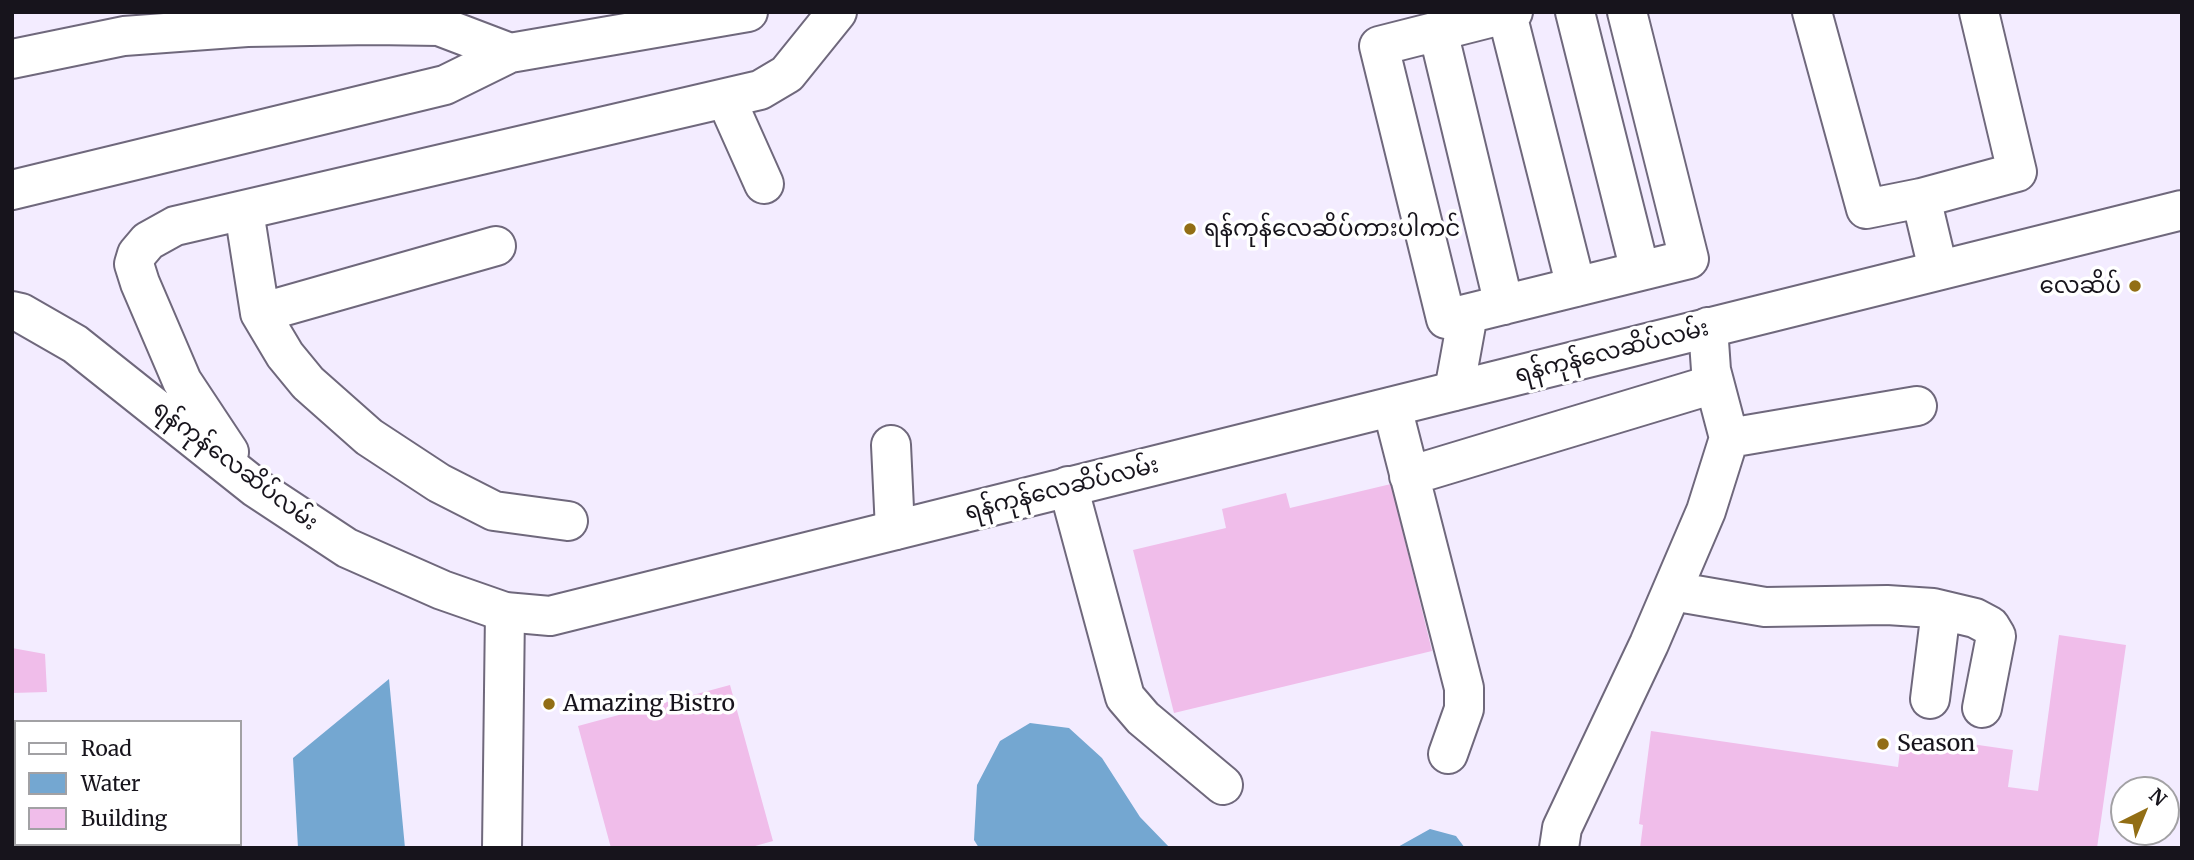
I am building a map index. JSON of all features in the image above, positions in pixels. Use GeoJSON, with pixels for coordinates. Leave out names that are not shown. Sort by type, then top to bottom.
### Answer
{"type":"FeatureCollection","features":[{"type":"Feature","properties":{"kind":"main road"},"geometry":{"type":"LineString","coordinates":[[12,190],[445,85],[510,53],[748,12]]}},
{"type":"Feature","properties":{"kind":"main road"},"geometry":{"type":"LineString","coordinates":[[250,482],[182,381],[140,283],[134,264],[137,254],[148,241],[175,226],[760,90],[787,74],[836,12]]}},
{"type":"Feature","properties":{"kind":"main road"},"geometry":{"type":"LineString","coordinates":[[1575,12],[1640,271]]}},
{"type":"Feature","properties":{"kind":"main road"},"geometry":{"type":"LineString","coordinates":[[1576,287],[1510,13],[1379,46],[1446,319],[1486,309],[1576,287],[1689,259],[1627,12]]}},
{"type":"Feature","properties":{"kind":"main road"},"geometry":{"type":"LineString","coordinates":[[1812,12],[1866,209],[1921,198],[2017,172],[1979,12]]}},
{"type":"Feature","properties":{"kind":"main road"},"geometry":{"type":"LineString","coordinates":[[12,59],[124,36],[244,20],[439,26],[510,53]]}},
{"type":"Feature","properties":{"kind":"main road"},"geometry":{"type":"LineString","coordinates":[[1438,31],[1486,309],[1454,391]]}},
{"type":"Feature","properties":{"kind":"main road"},"geometry":{"type":"LineString","coordinates":[[726,99],[764,184]]}},
{"type":"Feature","properties":{"kind":"main road"},"geometry":{"type":"LineString","coordinates":[[1921,198],[1938,269]]}},
{"type":"Feature","properties":{"kind":"main road","name":"ရန်ကုန်လေဆိပ်လမ်း"},"geometry":{"type":"LineString","coordinates":[[12,311],[21,313],[75,344],[256,488],[347,548],[442,590],[505,611],[550,616],[2182,210]]}},
{"type":"Feature","properties":{"kind":"main road"},"geometry":{"type":"LineString","coordinates":[[244,211],[260,313],[285,355],[308,383],[369,437],[439,484],[494,511],[568,521]]}},
{"type":"Feature","properties":{"kind":"main road"},"geometry":{"type":"LineString","coordinates":[[260,313],[496,246]]}},
{"type":"Feature","properties":{"kind":"main road"},"geometry":{"type":"LineString","coordinates":[[1559,848],[1562,828],[1672,591],[1706,511],[1728,438],[1714,384],[1708,327]]}},
{"type":"Feature","properties":{"kind":"main road"},"geometry":{"type":"LineString","coordinates":[[1409,476],[1714,384]]}},
{"type":"Feature","properties":{"kind":"main road"},"geometry":{"type":"LineString","coordinates":[[1392,407],[1464,688],[1464,709],[1448,754]]}},
{"type":"Feature","properties":{"kind":"main road"},"geometry":{"type":"LineString","coordinates":[[1728,438],[1917,407]]}},
{"type":"Feature","properties":{"kind":"main road"},"geometry":{"type":"LineString","coordinates":[[891,445],[895,530]]}},
{"type":"Feature","properties":{"kind":"main road"},"geometry":{"type":"LineString","coordinates":[[1068,486],[1125,697],[1143,718],[1223,785]]}},
{"type":"Feature","properties":{"kind":"main road"},"geometry":{"type":"LineString","coordinates":[[1672,591],[1765,607],[1886,605],[1941,610],[1975,618],[1994,631],[1996,636],[1982,708]]}},
{"type":"Feature","properties":{"kind":"main road"},"geometry":{"type":"LineString","coordinates":[[1930,699],[1941,610]]}},
{"type":"Feature","properties":{"kind":"main road"},"geometry":{"type":"LineString","coordinates":[[502,848],[505,611]]}},
{"type":"Feature","properties":{"kind":"water"},"geometry":{"type":"Polygon","coordinates":[[[389,679],[405,848],[298,848],[293,758],[389,679]]]}},
{"type":"Feature","properties":{"kind":"water"},"geometry":{"type":"Polygon","coordinates":[[[1030,723],[1069,728],[1102,758],[1140,817],[1170,848],[979,848],[974,840],[977,785],[1000,741],[1030,723]]]}},
{"type":"Feature","properties":{"kind":"water"},"geometry":{"type":"Polygon","coordinates":[[[1430,829],[1456,836],[1465,848],[1396,848],[1430,829]]]}},
{"type":"Feature","properties":{"kind":"building"},"geometry":{"type":"Polygon","coordinates":[[[1391,484],[1432,651],[1174,713],[1133,550],[1226,528],[1222,509],[1286,493],[1290,508],[1391,484]]]}},
{"type":"Feature","properties":{"kind":"building"},"geometry":{"type":"Polygon","coordinates":[[[2059,635],[2126,645],[2097,848],[1640,848],[1643,825],[1639,824],[1651,731],[1898,767],[1902,734],[2013,750],[2008,787],[2038,791],[2059,635]]]}},
{"type":"Feature","properties":{"kind":"building"},"geometry":{"type":"Polygon","coordinates":[[[12,648],[45,654],[47,692],[12,693],[12,648]]]}},
{"type":"Feature","properties":{"kind":"building"},"geometry":{"type":"Polygon","coordinates":[[[730,685],[773,841],[748,848],[611,848],[578,726],[730,685]]]}},
{"type":"Feature","properties":{"kind":"building"},"geometry":{"type":"Polygon","coordinates":[[[106,846],[161,846],[161,848],[106,846]]]}},
{"type":"Feature","properties":{"kind":"place","name":"ရန်ကုန်လေဆိပ်ကားပါကင်"},"geometry":{"type":"Point","coordinates":[1190,229]}},
{"type":"Feature","properties":{"kind":"place","name":"လေဆိပ်"},"geometry":{"type":"Point","coordinates":[2135,286]}},
{"type":"Feature","properties":{"kind":"place","name":"Amazing Bistro"},"geometry":{"type":"Point","coordinates":[549,704]}},
{"type":"Feature","properties":{"kind":"place","name":"Season"},"geometry":{"type":"Point","coordinates":[1883,744]}}]}
